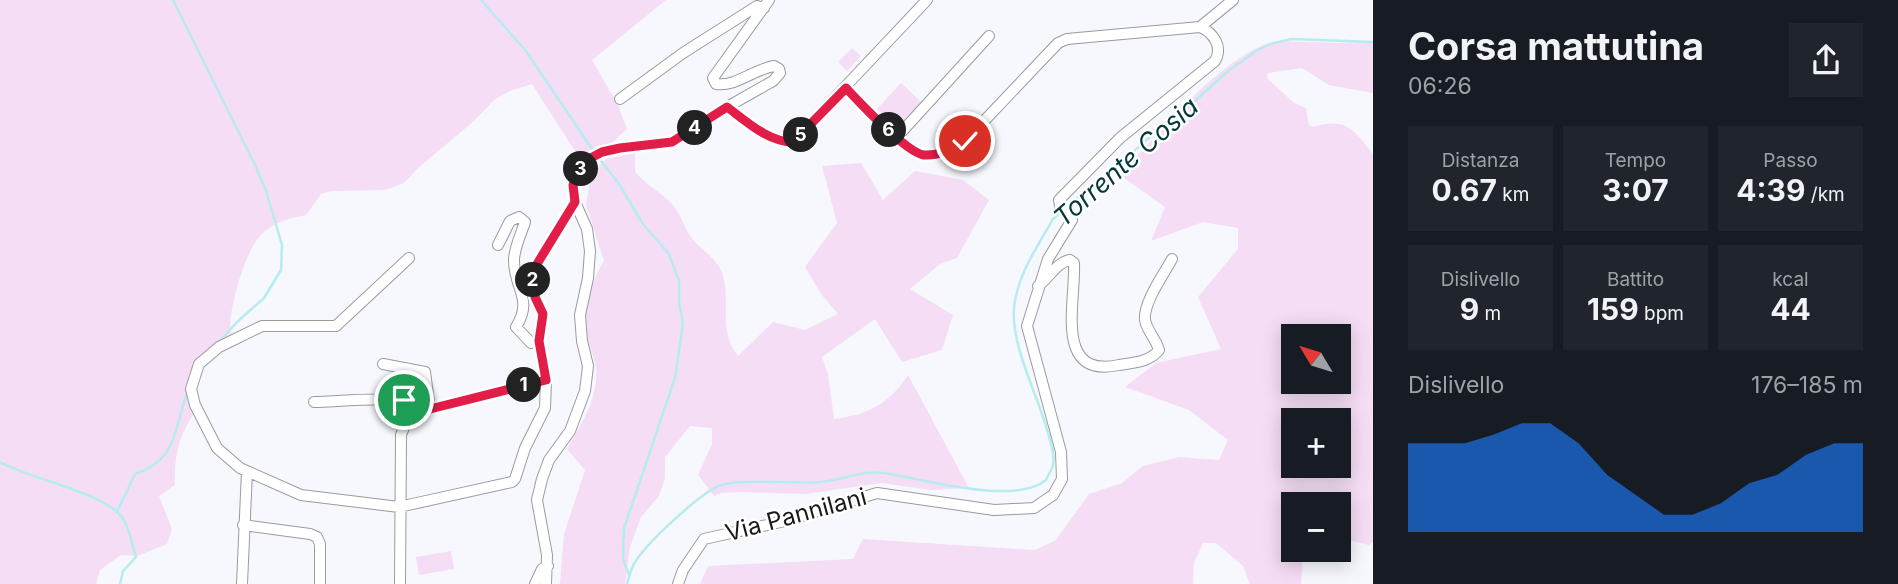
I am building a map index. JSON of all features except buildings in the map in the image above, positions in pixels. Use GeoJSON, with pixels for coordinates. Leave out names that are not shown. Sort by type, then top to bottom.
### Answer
{"type":"FeatureCollection","features":[{"type":"Feature","properties":{"kind":"street"},"geometry":{"type":"LineString","coordinates":[[727,107],[756,130],[793,142],[927,0]]}},
{"type":"Feature","properties":{"kind":"street"},"geometry":{"type":"LineString","coordinates":[[846,88],[909,148],[923,155],[952,150],[965,141],[1058,43],[1067,39],[1200,27],[1233,0]]}},
{"type":"Feature","properties":{"kind":"street"},"geometry":{"type":"LineString","coordinates":[[546,584],[548,566],[537,500],[549,460],[570,431],[585,391],[588,366],[580,315],[588,278],[590,251],[587,229],[575,202],[573,185],[589,159],[602,152],[672,142],[773,81],[780,73],[779,69],[769,66],[726,85],[716,84],[713,78],[766,4]]}},
{"type":"Feature","properties":{"kind":"street"},"geometry":{"type":"LineString","coordinates":[[620,99],[683,53],[757,6],[766,4]]}},
{"type":"Feature","properties":{"kind":"street"},"geometry":{"type":"LineString","coordinates":[[1038,286],[1048,259],[1072,220],[1060,206],[1059,200],[1121,138],[1210,65],[1219,54],[1215,40],[1200,27]]}},
{"type":"Feature","properties":{"kind":"street"},"geometry":{"type":"LineString","coordinates":[[897,137],[989,36]]}},
{"type":"Feature","properties":{"kind":"street"},"geometry":{"type":"LineString","coordinates":[[409,258],[336,326],[262,326],[219,346],[199,364],[191,389],[195,405],[217,448],[247,471],[301,495],[399,507],[500,485],[515,479],[525,448],[545,408],[546,380],[539,341],[543,314],[535,297],[533,278],[537,264],[575,202]]}},
{"type":"Feature","properties":{"kind":"street"},"geometry":{"type":"LineString","coordinates":[[498,245],[510,221],[519,217],[526,222],[514,258],[515,276],[524,300],[524,314],[516,327],[531,343],[539,341]]}},
{"type":"Feature","properties":{"kind":"street"},"geometry":{"type":"LineString","coordinates":[[1038,286],[1064,261],[1070,260],[1074,263],[1071,316],[1073,339],[1082,361],[1088,366],[1108,368],[1145,360],[1157,354],[1159,350],[1147,325],[1146,310],[1172,260]]}},
{"type":"Feature","properties":{"kind":"street","name":"Via Pannilani"},"geometry":{"type":"LineString","coordinates":[[678,584],[683,570],[704,539],[785,521],[877,493],[994,510],[1034,508],[1053,495],[1062,479],[1061,452],[1027,326],[1038,286]]}},
{"type":"Feature","properties":{"kind":"street"},"geometry":{"type":"LineString","coordinates":[[383,365],[426,367],[430,409]]}},
{"type":"Feature","properties":{"kind":"street"},"geometry":{"type":"LineString","coordinates":[[400,584],[401,435],[407,420],[422,411],[546,380]]}},
{"type":"Feature","properties":{"kind":"street"},"geometry":{"type":"LineString","coordinates":[[314,402],[404,400],[425,405],[430,409]]}},
{"type":"Feature","properties":{"kind":"street"},"geometry":{"type":"LineString","coordinates":[[242,584],[247,471]]}},
{"type":"Feature","properties":{"kind":"street"},"geometry":{"type":"LineString","coordinates":[[243,526],[317,537],[320,544],[320,584]]}},
{"type":"Feature","properties":{"kind":"street"},"geometry":{"type":"LineString","coordinates":[[535,584],[542,569],[548,566]]}},
{"type":"Feature","properties":{"kind":"shaded area"},"geometry":{"type":"Polygon","coordinates":[[[0,0],[666,0],[592,60],[618,105],[627,129],[605,149],[580,159],[532,84],[494,100],[404,183],[385,190],[331,191],[321,194],[306,215],[282,221],[262,234],[250,252],[235,295],[231,332],[236,342],[200,366],[194,392],[198,407],[179,444],[175,485],[159,496],[172,529],[167,544],[137,556],[121,555],[100,570],[96,584],[0,584],[0,0]]]}},
{"type":"Feature","properties":{"kind":"shaded area"},"geometry":{"type":"Polygon","coordinates":[[[1277,41],[1373,41],[1373,93],[1329,85],[1302,68],[1268,73],[1267,78],[1294,103],[1306,108],[1309,125],[1313,127],[1334,123],[1348,127],[1373,154],[1373,542],[1369,545],[1351,541],[1351,492],[1281,492],[1281,562],[1302,562],[1301,584],[1250,584],[1243,566],[1216,543],[1203,543],[1194,563],[1193,584],[700,584],[708,566],[853,559],[863,539],[1035,550],[1056,540],[1089,494],[1122,483],[1143,466],[1179,457],[1219,460],[1228,440],[1189,410],[1125,387],[1156,363],[1221,349],[1198,297],[1238,249],[1238,228],[1203,222],[1151,241],[1165,207],[1120,175],[1192,97],[1235,61],[1257,48],[1277,41]]]}},
{"type":"Feature","properties":{"kind":"shaded area"},"geometry":{"type":"Polygon","coordinates":[[[852,48],[861,56],[847,71],[838,62],[852,48]]]}},
{"type":"Feature","properties":{"kind":"shaded area"},"geometry":{"type":"Polygon","coordinates":[[[901,83],[922,103],[898,129],[877,109],[901,83]]]}},
{"type":"Feature","properties":{"kind":"shaded area"},"geometry":{"type":"Polygon","coordinates":[[[635,153],[635,172],[672,204],[691,237],[720,268],[725,283],[728,336],[738,356],[773,322],[805,330],[838,314],[821,294],[805,267],[837,223],[822,166],[861,163],[883,200],[915,171],[963,180],[989,200],[957,258],[940,264],[910,289],[953,315],[942,350],[902,362],[875,319],[822,357],[828,374],[834,419],[868,411],[877,406],[894,393],[908,375],[969,488],[930,490],[882,483],[806,494],[741,492],[714,496],[698,475],[712,444],[712,428],[690,426],[665,457],[665,478],[659,496],[641,517],[630,547],[625,584],[560,584],[564,534],[585,470],[567,449],[587,411],[596,380],[595,364],[586,333],[585,314],[595,277],[604,261],[586,205],[591,175],[606,159],[635,153]]]}},
{"type":"Feature","properties":{"kind":"shaded area"},"geometry":{"type":"Polygon","coordinates":[[[451,551],[454,569],[419,575],[416,557],[451,551]]]}},
{"type":"Feature","properties":{"kind":"waterway"},"geometry":{"type":"LineString","coordinates":[[173,0],[255,165],[266,191],[282,245],[281,270],[264,298],[220,341]]}},
{"type":"Feature","properties":{"kind":"waterway"},"geometry":{"type":"LineString","coordinates":[[481,0],[526,51],[594,152]]}},
{"type":"Feature","properties":{"kind":"waterway","name":"Torrente Cosia"},"geometry":{"type":"LineString","coordinates":[[1064,208],[1118,168],[1141,144],[1256,51],[1291,39],[1373,42]]}},
{"type":"Feature","properties":{"kind":"waterway"},"geometry":{"type":"LineString","coordinates":[[598,157],[619,184],[643,224],[669,254],[679,281],[683,323],[675,378],[624,528],[623,559],[629,575]]}},
{"type":"Feature","properties":{"kind":"waterway","name":"Torrente Cosia"},"geometry":{"type":"LineString","coordinates":[[627,584],[635,562],[653,540],[692,504],[725,484],[821,482],[876,472],[968,489],[1013,491],[1046,480],[1053,465],[1052,449],[1044,418],[1021,355],[1014,323],[1014,308],[1019,284],[1029,261],[1053,219],[1060,213]]}},
{"type":"Feature","properties":{"kind":"waterway"},"geometry":{"type":"LineString","coordinates":[[117,512],[135,474],[149,468],[167,451],[188,391]]}},
{"type":"Feature","properties":{"kind":"waterway"},"geometry":{"type":"LineString","coordinates":[[0,462],[86,494],[115,510],[126,524],[136,557],[123,571],[120,584]]}},
{"type":"Feature","properties":{"kind":"route"},"geometry":{"type":"LineString","coordinates":[[404,400],[425,405],[430,409],[546,380],[539,341],[543,314],[535,297],[533,278],[537,264],[575,202],[573,185],[578,174],[589,159],[602,152],[672,142],[727,107],[756,130],[793,142],[846,88],[909,148],[923,155],[952,150],[965,141]]}}]}
